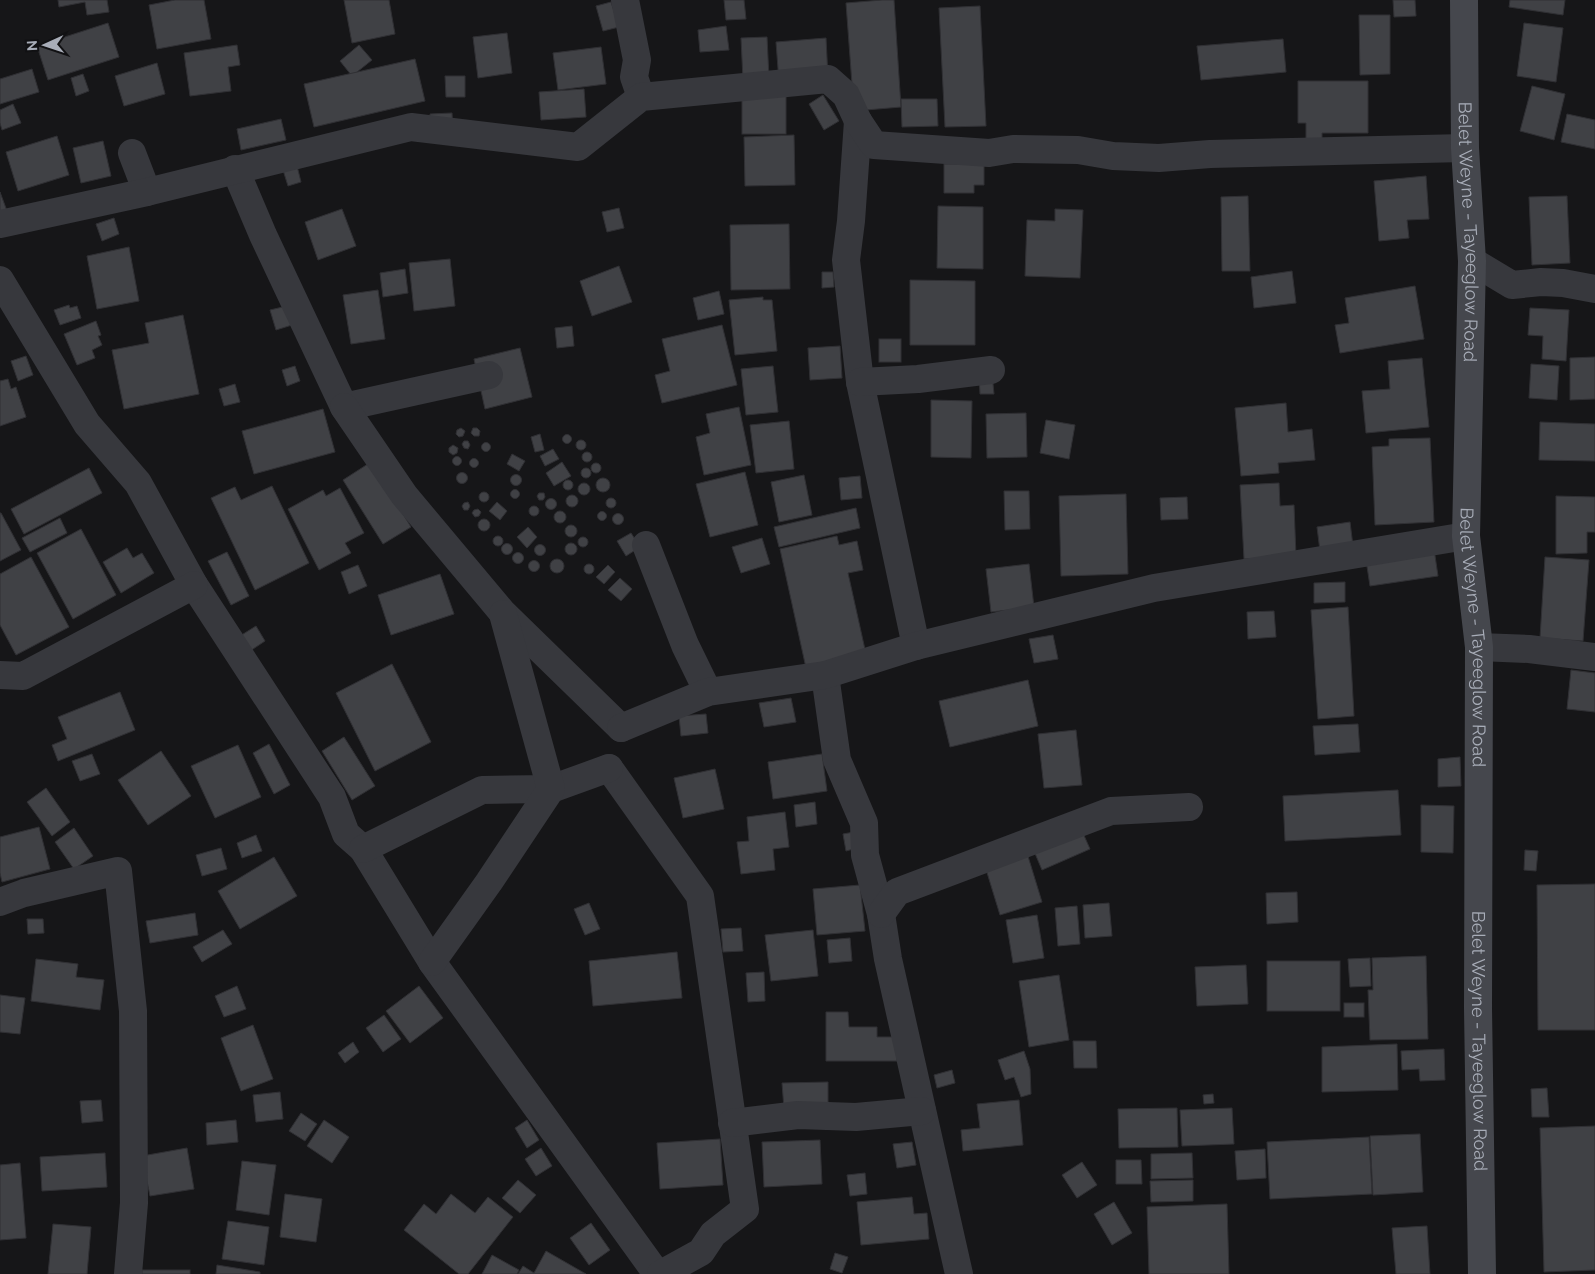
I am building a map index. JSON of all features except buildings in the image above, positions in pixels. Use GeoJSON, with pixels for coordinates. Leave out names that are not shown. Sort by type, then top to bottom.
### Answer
{"type":"FeatureCollection","features":[{"type":"Feature","properties":{"kind":"main road","name":"Belet Weyne - Tayeeglow Road"},"geometry":{"type":"LineString","coordinates":[[1464,0],[1465,148],[1472,261],[1466,536],[1479,647],[1478,1008],[1482,1274]]}},
{"type":"Feature","properties":{"kind":"street"},"geometry":{"type":"LineString","coordinates":[[625,0],[637,60],[634,77],[641,97]]}},
{"type":"Feature","properties":{"kind":"street"},"geometry":{"type":"LineString","coordinates":[[0,224],[147,192],[411,127],[578,147],[641,97],[828,79],[846,95],[858,121],[874,145],[989,153],[1013,149],[1078,150],[1113,156],[1159,158],[1210,154],[1465,148]]}},
{"type":"Feature","properties":{"kind":"street"},"geometry":{"type":"LineString","coordinates":[[858,121],[851,221],[846,260],[860,382],[916,646]]}},
{"type":"Feature","properties":{"kind":"street"},"geometry":{"type":"LineString","coordinates":[[132,153],[147,192]]}},
{"type":"Feature","properties":{"kind":"street"},"geometry":{"type":"LineString","coordinates":[[235,169],[263,235],[344,406],[404,495],[502,612],[622,728]]}},
{"type":"Feature","properties":{"kind":"street"},"geometry":{"type":"LineString","coordinates":[[1472,261],[1512,285],[1541,282],[1563,283],[1595,289]]}},
{"type":"Feature","properties":{"kind":"street"},"geometry":{"type":"LineString","coordinates":[[0,280],[87,424],[138,483],[194,585],[332,797],[346,834],[363,849],[432,962],[658,1274]]}},
{"type":"Feature","properties":{"kind":"street"},"geometry":{"type":"LineString","coordinates":[[860,382],[918,379],[991,370]]}},
{"type":"Feature","properties":{"kind":"street"},"geometry":{"type":"LineString","coordinates":[[344,406],[489,374]]}},
{"type":"Feature","properties":{"kind":"street"},"geometry":{"type":"LineString","coordinates":[[609,768],[622,728],[708,692],[825,675],[916,646],[1154,588],[1466,536]]}},
{"type":"Feature","properties":{"kind":"street"},"geometry":{"type":"LineString","coordinates":[[646,545],[685,645],[708,692]]}},
{"type":"Feature","properties":{"kind":"street"},"geometry":{"type":"LineString","coordinates":[[0,675],[22,676],[194,585]]}},
{"type":"Feature","properties":{"kind":"street"},"geometry":{"type":"LineString","coordinates":[[432,962],[489,882],[551,789],[502,612]]}},
{"type":"Feature","properties":{"kind":"street"},"geometry":{"type":"LineString","coordinates":[[1479,647],[1529,649],[1595,657]]}},
{"type":"Feature","properties":{"kind":"street"},"geometry":{"type":"LineString","coordinates":[[825,675],[837,760],[864,823],[866,855],[881,914],[888,959],[960,1274]]}},
{"type":"Feature","properties":{"kind":"street"},"geometry":{"type":"LineString","coordinates":[[363,849],[482,790],[551,789],[609,768]]}},
{"type":"Feature","properties":{"kind":"street"},"geometry":{"type":"LineString","coordinates":[[609,768],[700,896],[745,1209],[713,1234],[701,1252],[662,1274]]}},
{"type":"Feature","properties":{"kind":"street"},"geometry":{"type":"LineString","coordinates":[[881,914],[897,892],[1111,811],[1189,807]]}},
{"type":"Feature","properties":{"kind":"street"},"geometry":{"type":"LineString","coordinates":[[0,902],[24,893],[118,871],[133,1012],[134,1203],[128,1274]]}},
{"type":"Feature","properties":{"kind":"street"},"geometry":{"type":"LineString","coordinates":[[732,1123],[798,1115],[856,1117],[922,1111]]}}]}
